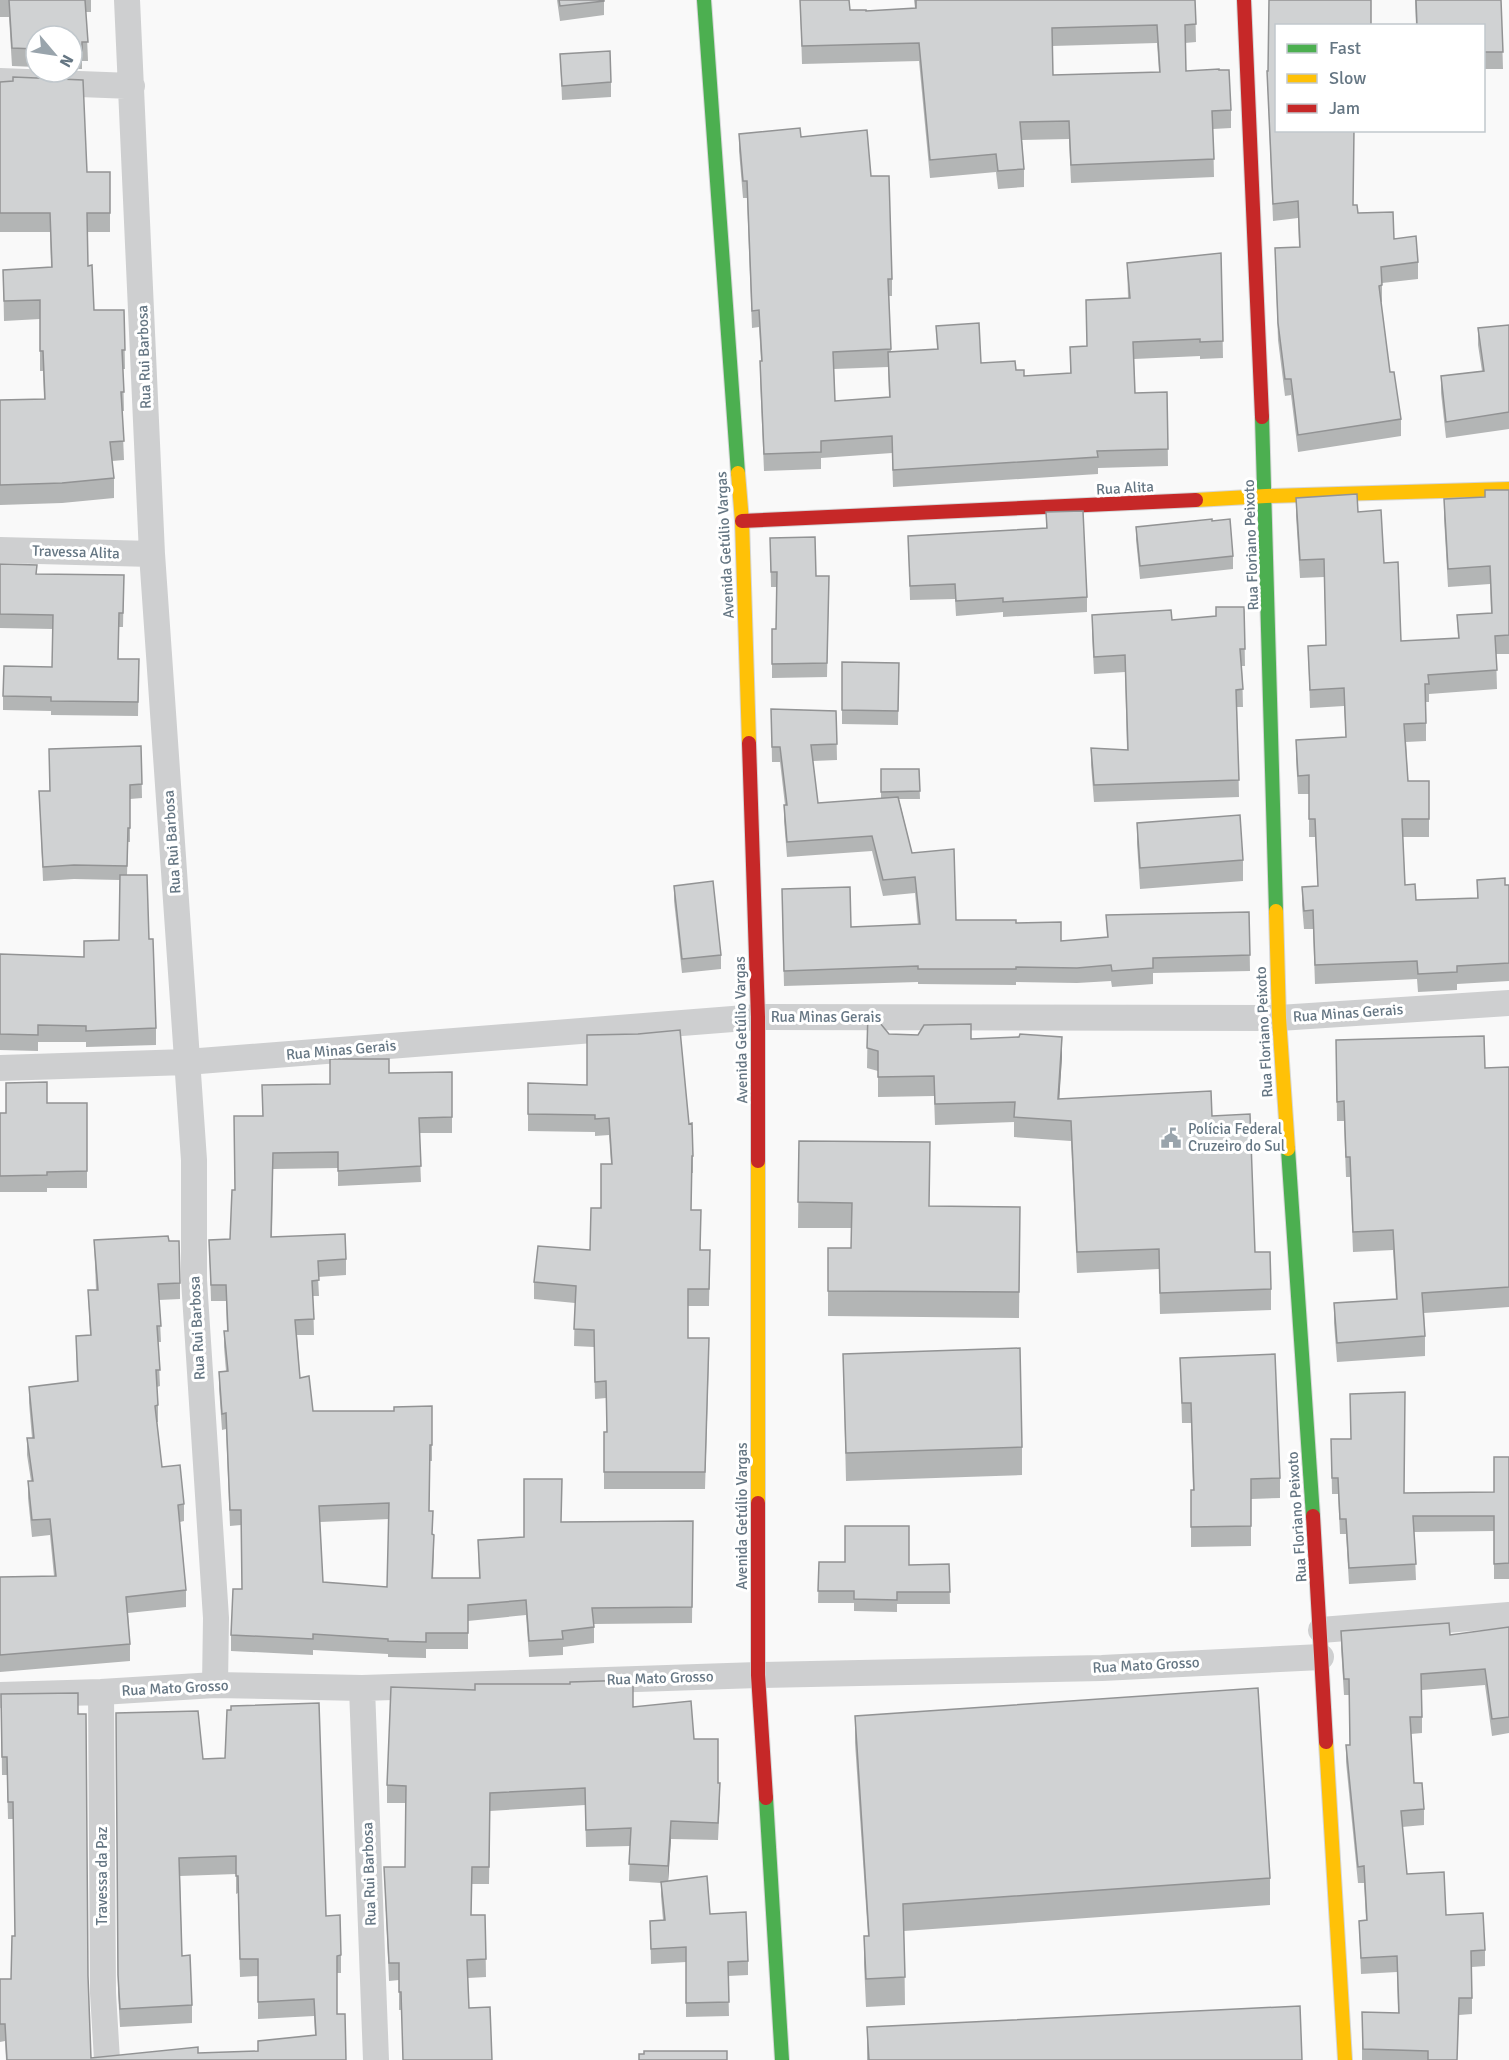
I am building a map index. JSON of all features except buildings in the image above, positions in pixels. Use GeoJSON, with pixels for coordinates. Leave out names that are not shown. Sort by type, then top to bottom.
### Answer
{"type":"FeatureCollection","features":[{"type":"Feature","properties":{"kind":"street","name":"Rua Rui Barbosa"},"geometry":{"type":"LineString","coordinates":[[127,0],[152,554],[194,1160],[194,1280],[216,1618],[215,1684]]}},
{"type":"Feature","properties":{"kind":"street","name":"Avenida Getúlio Vargas"},"geometry":{"type":"LineString","coordinates":[[704,0],[742,521],[758,1017],[758,1675],[782,2060]]}},
{"type":"Feature","properties":{"kind":"street","name":"Rua Floriano Peixoto"},"geometry":{"type":"LineString","coordinates":[[1244,0],[1266,496],[1279,1018],[1321,1630],[1345,2060]]}},
{"type":"Feature","properties":{"kind":"street"},"geometry":{"type":"LineString","coordinates":[[0,81],[132,86]]}},
{"type":"Feature","properties":{"kind":"street","name":"Rua Alita"},"geometry":{"type":"LineString","coordinates":[[742,521],[1101,506],[1266,496],[1509,489]]}},
{"type":"Feature","properties":{"kind":"street","name":"Travessa Alita"},"geometry":{"type":"LineString","coordinates":[[0,550],[152,554]]}},
{"type":"Feature","properties":{"kind":"street","name":"Rua Minas Gerais"},"geometry":{"type":"LineString","coordinates":[[0,1068],[187,1062],[758,1017],[1279,1018],[1509,1003]]}},
{"type":"Feature","properties":{"kind":"street"},"geometry":{"type":"LineString","coordinates":[[1321,1630],[1509,1615]]}},
{"type":"Feature","properties":{"kind":"street","name":"Rua Mato Grosso"},"geometry":{"type":"LineString","coordinates":[[0,1695],[101,1692],[215,1684],[362,1688],[758,1675],[1102,1668],[1321,1657]]}},
{"type":"Feature","properties":{"kind":"street","name":"Rua Rui Barbosa"},"geometry":{"type":"LineString","coordinates":[[362,1688],[376,2060]]}},
{"type":"Feature","properties":{"kind":"street","name":"Travessa da Paz"},"geometry":{"type":"LineString","coordinates":[[101,1692],[103,1993],[107,2060]]}},
{"type":"Feature","properties":{"kind":"traffic: fast"},"geometry":{"type":"LineString","coordinates":[[704,0],[738,473]]}},
{"type":"Feature","properties":{"kind":"traffic: fast"},"geometry":{"type":"LineString","coordinates":[[1262,417],[1276,911]]}},
{"type":"Feature","properties":{"kind":"traffic: fast"},"geometry":{"type":"LineString","coordinates":[[1288,1149],[1313,1516]]}},
{"type":"Feature","properties":{"kind":"traffic: fast"},"geometry":{"type":"LineString","coordinates":[[766,1798],[782,2060]]}},
{"type":"Feature","properties":{"kind":"traffic: slow"},"geometry":{"type":"LineString","coordinates":[[738,473],[742,521],[749,743]]}},
{"type":"Feature","properties":{"kind":"traffic: slow"},"geometry":{"type":"LineString","coordinates":[[1196,500],[1509,489]]}},
{"type":"Feature","properties":{"kind":"traffic: slow"},"geometry":{"type":"LineString","coordinates":[[1276,911],[1279,1018],[1288,1149]]}},
{"type":"Feature","properties":{"kind":"traffic: slow"},"geometry":{"type":"LineString","coordinates":[[758,1161],[758,1503]]}},
{"type":"Feature","properties":{"kind":"traffic: slow"},"geometry":{"type":"LineString","coordinates":[[1326,1742],[1345,2060]]}},
{"type":"Feature","properties":{"kind":"traffic: jam"},"geometry":{"type":"LineString","coordinates":[[1244,0],[1262,417]]}},
{"type":"Feature","properties":{"kind":"traffic: jam"},"geometry":{"type":"LineString","coordinates":[[742,521],[1196,500]]}},
{"type":"Feature","properties":{"kind":"traffic: jam"},"geometry":{"type":"LineString","coordinates":[[749,743],[758,1017],[758,1161]]}},
{"type":"Feature","properties":{"kind":"traffic: jam"},"geometry":{"type":"LineString","coordinates":[[758,1503],[758,1675],[766,1798]]}},
{"type":"Feature","properties":{"kind":"traffic: jam"},"geometry":{"type":"LineString","coordinates":[[1313,1516],[1326,1742]]}},
{"type":"Feature","properties":{"kind":"place","name":"Polícia Federal Cruzeiro do Sul"},"geometry":{"type":"Point","coordinates":[1171,1138]}}]}
